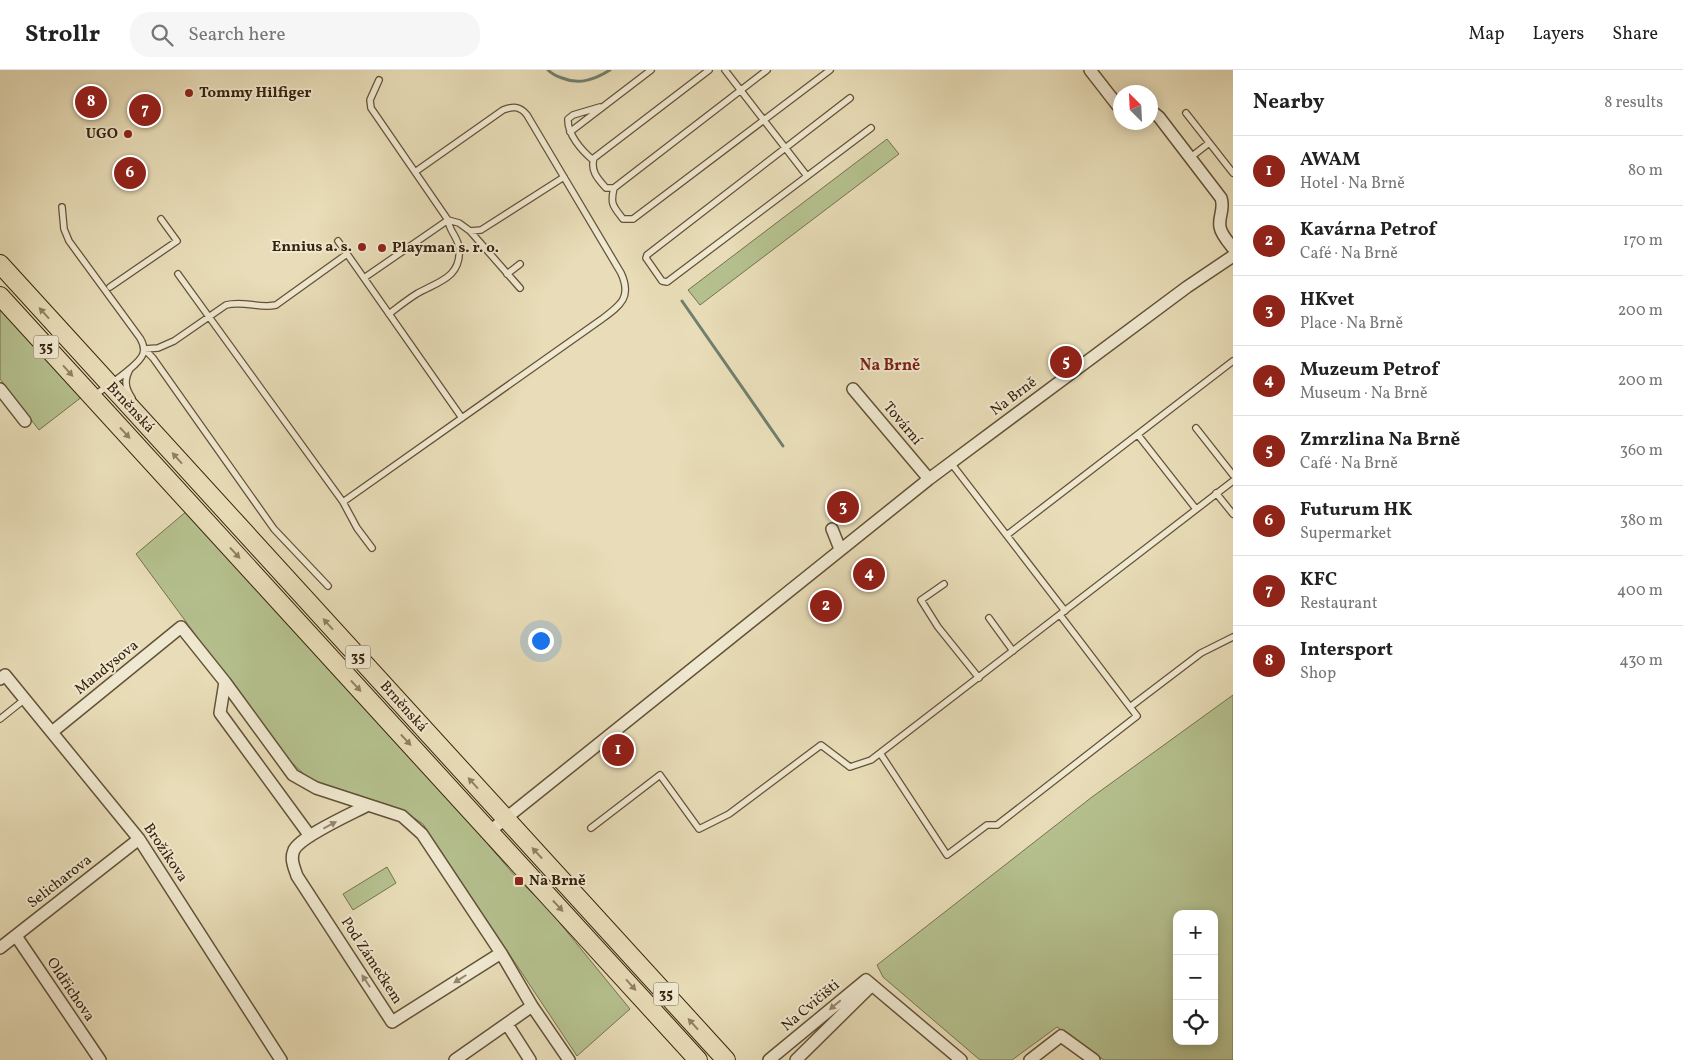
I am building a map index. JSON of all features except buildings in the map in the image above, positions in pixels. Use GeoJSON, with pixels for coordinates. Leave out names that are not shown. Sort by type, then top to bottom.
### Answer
{"type":"FeatureCollection","features":[{"type":"Feature","properties":{"kind":"main road","name":"Brněnská"},"geometry":{"type":"LineString","coordinates":[[0,264],[726,1060]]}},
{"type":"Feature","properties":{"kind":"main road","name":"Brněnská"},"geometry":{"type":"LineString","coordinates":[[0,296],[698,1060]]}},
{"type":"Feature","properties":{"kind":"street"},"geometry":{"type":"LineString","coordinates":[[1090,70],[1113,100]]}},
{"type":"Feature","properties":{"kind":"street"},"geometry":{"type":"LineString","coordinates":[[1158,116],[1221,198],[1223,208],[1220,226],[1224,236],[1233,248]]}},
{"type":"Feature","properties":{"kind":"street","name":"Na Brně"},"geometry":{"type":"LineString","coordinates":[[490,831],[929,479],[1187,287],[1233,256]]}},
{"type":"Feature","properties":{"kind":"street"},"geometry":{"type":"LineString","coordinates":[[0,389],[25,421]]}},
{"type":"Feature","properties":{"kind":"street","name":"Tovární"},"geometry":{"type":"LineString","coordinates":[[852,389],[929,479]]}},
{"type":"Feature","properties":{"kind":"street"},"geometry":{"type":"LineString","coordinates":[[832,529],[840,549]]}},
{"type":"Feature","properties":{"kind":"street","name":"Mandysova"},"geometry":{"type":"LineString","coordinates":[[52,732],[181,627],[225,682]]}},
{"type":"Feature","properties":{"kind":"street","name":"Brožíkova"},"geometry":{"type":"LineString","coordinates":[[3,677],[26,699],[139,839],[281,1060]]}},
{"type":"Feature","properties":{"kind":"street"},"geometry":{"type":"LineString","coordinates":[[225,682],[293,775],[316,788],[402,816],[422,834],[502,953],[532,1006],[569,1060]]}},
{"type":"Feature","properties":{"kind":"street"},"geometry":{"type":"LineString","coordinates":[[225,682],[220,713],[310,836]]}},
{"type":"Feature","properties":{"kind":"street","name":"Pod Zámečkem"},"geometry":{"type":"LineString","coordinates":[[368,804],[310,836],[294,849],[292,861],[297,876],[392,1022],[502,953]]}},
{"type":"Feature","properties":{"kind":"street","name":"Selicharova"},"geometry":{"type":"LineString","coordinates":[[0,948],[139,839]]}},
{"type":"Feature","properties":{"kind":"street","name":"Oldřichova"},"geometry":{"type":"LineString","coordinates":[[16,936],[100,1060]]}},
{"type":"Feature","properties":{"kind":"street","name":"Na Cvičišti"},"geometry":{"type":"LineString","coordinates":[[769,1060],[866,980],[872,985],[796,1060]]}},
{"type":"Feature","properties":{"kind":"street"},"geometry":{"type":"LineString","coordinates":[[872,985],[961,1060]]}},
{"type":"Feature","properties":{"kind":"street"},"geometry":{"type":"LineString","coordinates":[[455,1060],[532,1006]]}},
{"type":"Feature","properties":{"kind":"street"},"geometry":{"type":"LineString","coordinates":[[507,1024],[530,1060]]}},
{"type":"Feature","properties":{"kind":"street"},"geometry":{"type":"LineString","coordinates":[[1030,1060],[1061,1036],[1094,1060]]}},
{"type":"Feature","properties":{"kind":"lane"},"geometry":{"type":"LineString","coordinates":[[570,132],[651,70]]}},
{"type":"Feature","properties":{"kind":"lane"},"geometry":{"type":"LineString","coordinates":[[709,70],[594,158],[593,169],[598,179],[606,188],[614,188],[767,70]]}},
{"type":"Feature","properties":{"kind":"lane"},"geometry":{"type":"LineString","coordinates":[[725,70],[807,176]]}},
{"type":"Feature","properties":{"kind":"lane"},"geometry":{"type":"LineString","coordinates":[[614,188],[613,206],[623,219],[632,219],[830,70]]}},
{"type":"Feature","properties":{"kind":"lane"},"geometry":{"type":"LineString","coordinates":[[379,80],[370,100],[371,108],[448,220],[449,229],[457,239],[459,248],[454,272],[446,279],[418,293],[389,314]]}},
{"type":"Feature","properties":{"kind":"lane"},"geometry":{"type":"LineString","coordinates":[[850,98],[647,255],[646,258],[662,281],[667,282],[872,128]]}},
{"type":"Feature","properties":{"kind":"lane"},"geometry":{"type":"LineString","coordinates":[[343,502],[602,319],[615,309],[623,299],[626,289],[621,273],[522,109],[514,107],[498,113],[415,172]]}},
{"type":"Feature","properties":{"kind":"lane"},"geometry":{"type":"LineString","coordinates":[[593,160],[587,156],[570,132],[568,119],[573,115],[602,107]]}},
{"type":"Feature","properties":{"kind":"lane"},"geometry":{"type":"LineString","coordinates":[[1186,113],[1233,173]]}},
{"type":"Feature","properties":{"kind":"lane"},"geometry":{"type":"LineString","coordinates":[[1190,157],[1209,143]]}},
{"type":"Feature","properties":{"kind":"lane"},"geometry":{"type":"LineString","coordinates":[[470,231],[485,228],[564,177]]}},
{"type":"Feature","properties":{"kind":"lane"},"geometry":{"type":"LineString","coordinates":[[62,207],[64,229],[68,241],[140,338],[144,349],[153,358],[274,530],[328,586]]}},
{"type":"Feature","properties":{"kind":"lane"},"geometry":{"type":"LineString","coordinates":[[110,287],[177,241],[161,219]]}},
{"type":"Feature","properties":{"kind":"lane"},"geometry":{"type":"LineString","coordinates":[[364,278],[448,220],[459,223],[470,231],[520,288]]}},
{"type":"Feature","properties":{"kind":"lane"},"geometry":{"type":"LineString","coordinates":[[338,241],[462,418]]}},
{"type":"Feature","properties":{"kind":"lane"},"geometry":{"type":"LineString","coordinates":[[144,349],[158,348],[179,338],[223,306],[231,304],[276,306],[347,254]]}},
{"type":"Feature","properties":{"kind":"lane"},"geometry":{"type":"LineString","coordinates":[[507,274],[520,264]]}},
{"type":"Feature","properties":{"kind":"lane"},"geometry":{"type":"LineString","coordinates":[[178,274],[343,502],[372,548]]}},
{"type":"Feature","properties":{"kind":"lane"},"geometry":{"type":"LineString","coordinates":[[92,397],[131,368],[141,358],[144,349]]}},
{"type":"Feature","properties":{"kind":"lane"},"geometry":{"type":"LineString","coordinates":[[1007,535],[1233,362]]}},
{"type":"Feature","properties":{"kind":"lane"},"geometry":{"type":"LineString","coordinates":[[131,368],[126,380],[127,389],[156,435]]}},
{"type":"Feature","properties":{"kind":"lane"},"geometry":{"type":"LineString","coordinates":[[1196,428],[1233,475]]}},
{"type":"Feature","properties":{"kind":"lane"},"geometry":{"type":"LineString","coordinates":[[1138,435],[1196,509]]}},
{"type":"Feature","properties":{"kind":"lane"},"geometry":{"type":"LineString","coordinates":[[951,463],[1065,611]]}},
{"type":"Feature","properties":{"kind":"lane"},"geometry":{"type":"LineString","coordinates":[[591,828],[660,775],[699,829],[729,814],[821,744],[850,767],[871,760],[1233,481]]}},
{"type":"Feature","properties":{"kind":"lane"},"geometry":{"type":"LineString","coordinates":[[1216,494],[1233,514]]}},
{"type":"Feature","properties":{"kind":"lane"},"geometry":{"type":"LineString","coordinates":[[944,584],[921,600],[938,627],[979,678]]}},
{"type":"Feature","properties":{"kind":"lane"},"geometry":{"type":"LineString","coordinates":[[880,753],[947,855],[987,825],[997,825],[1137,716],[1060,615]]}},
{"type":"Feature","properties":{"kind":"lane"},"geometry":{"type":"LineString","coordinates":[[989,618],[1013,651]]}},
{"type":"Feature","properties":{"kind":"lane"},"geometry":{"type":"LineString","coordinates":[[1130,707],[1201,653],[1233,637]]}},
{"type":"Feature","properties":{"kind":"lane"},"geometry":{"type":"LineString","coordinates":[[0,719],[26,699]]}},
{"type":"Feature","properties":{"kind":"green space"},"geometry":{"type":"Polygon","coordinates":[[[887,139],[899,154],[700,305],[688,290],[887,139]]]}},
{"type":"Feature","properties":{"kind":"green space"},"geometry":{"type":"Polygon","coordinates":[[[0,303],[83,396],[39,430],[0,379],[0,303]]]}},
{"type":"Feature","properties":{"kind":"green space"},"geometry":{"type":"Polygon","coordinates":[[[188,510],[462,811],[516,877],[550,911],[630,1009],[577,1056],[423,824],[401,809],[309,779],[285,756],[136,554],[188,510]]]}},
{"type":"Feature","properties":{"kind":"green space"},"geometry":{"type":"Polygon","coordinates":[[[1233,695],[1233,1060],[1104,1060],[1057,1027],[1012,1060],[980,1060],[883,977],[877,965],[1092,797],[1233,695]]]}},
{"type":"Feature","properties":{"kind":"green space"},"geometry":{"type":"Polygon","coordinates":[[[387,867],[396,883],[353,910],[343,894],[387,867]]]}},
{"type":"Feature","properties":{"kind":"waterway"},"geometry":{"type":"LineString","coordinates":[[548,70],[554,75],[574,81],[592,79],[610,70]]}},
{"type":"Feature","properties":{"kind":"waterway"},"geometry":{"type":"LineString","coordinates":[[682,301],[783,446]]}},
{"type":"Feature","properties":{"kind":"place","name":"Tommy Hilfiger"},"geometry":{"type":"Point","coordinates":[189,93]}},
{"type":"Feature","properties":{"kind":"place","name":"Intersport"},"geometry":{"type":"Point","coordinates":[91,102]}},
{"type":"Feature","properties":{"kind":"place","name":"KFC"},"geometry":{"type":"Point","coordinates":[145,110]}},
{"type":"Feature","properties":{"kind":"place","name":"UGO"},"geometry":{"type":"Point","coordinates":[128,134]}},
{"type":"Feature","properties":{"kind":"place","name":"Futurum HK"},"geometry":{"type":"Point","coordinates":[130,173]}},
{"type":"Feature","properties":{"kind":"place","name":"Ennius a. s."},"geometry":{"type":"Point","coordinates":[362,247]}},
{"type":"Feature","properties":{"kind":"place","name":"Playman s. r. o."},"geometry":{"type":"Point","coordinates":[382,248]}},
{"type":"Feature","properties":{"kind":"place","name":"Zmrzlina Na Brně"},"geometry":{"type":"Point","coordinates":[1066,362]}},
{"type":"Feature","properties":{"kind":"place","name":"HKvet"},"geometry":{"type":"Point","coordinates":[843,507]}},
{"type":"Feature","properties":{"kind":"place","name":"Muzeum Petrof"},"geometry":{"type":"Point","coordinates":[869,574]}},
{"type":"Feature","properties":{"kind":"place","name":"Kavárna Petrof"},"geometry":{"type":"Point","coordinates":[826,606]}},
{"type":"Feature","properties":{"kind":"place","name":"AWAM"},"geometry":{"type":"Point","coordinates":[618,750]}},
{"type":"Feature","properties":{"kind":"place","name":"Na Brně"},"geometry":{"type":"Point","coordinates":[519,881]}},
{"type":"Feature","properties":{"kind":"district","name":"Na Brně"},"geometry":{"type":"Point","coordinates":[890,366]}}]}
